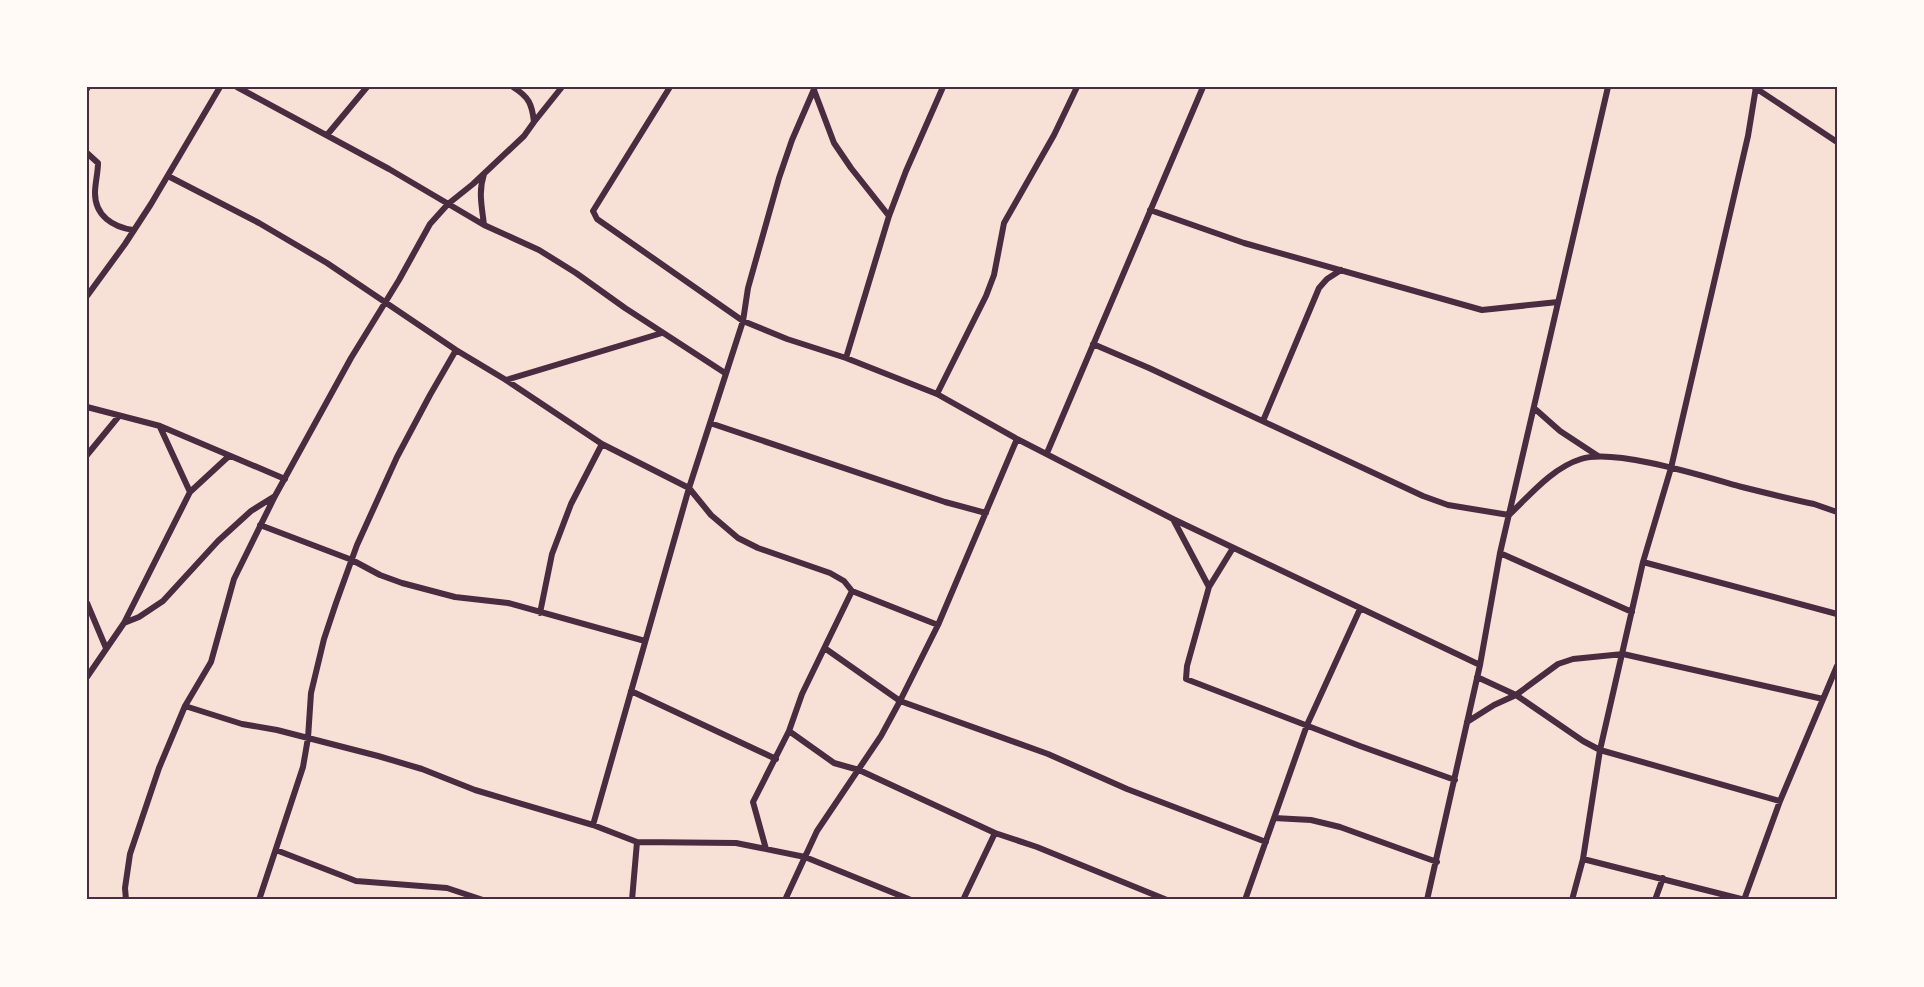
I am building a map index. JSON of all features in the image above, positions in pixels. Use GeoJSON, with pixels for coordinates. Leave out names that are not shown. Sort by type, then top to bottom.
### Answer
{"type":"FeatureCollection","features":[{"type":"Feature","properties":{"kind":"street"},"geometry":{"type":"LineString","coordinates":[[87,296],[125,244],[168,176],[219,87]]}},
{"type":"Feature","properties":{"kind":"street"},"geometry":{"type":"LineString","coordinates":[[237,87],[327,135],[484,225],[539,250],[725,373]]}},
{"type":"Feature","properties":{"kind":"street"},"geometry":{"type":"LineString","coordinates":[[327,135],[367,87]]}},
{"type":"Feature","properties":{"kind":"street"},"geometry":{"type":"LineString","coordinates":[[513,87],[522,93],[532,106],[534,122]]}},
{"type":"Feature","properties":{"kind":"street"},"geometry":{"type":"LineString","coordinates":[[126,900],[127,869],[135,836],[159,768],[185,706],[211,662],[234,579],[275,496],[351,358],[430,224],[448,204],[484,174],[524,135],[562,87]]}},
{"type":"Feature","properties":{"kind":"street"},"geometry":{"type":"LineString","coordinates":[[670,87],[593,211],[597,219],[743,321],[937,394],[1017,439],[1173,519],[1479,665]]}},
{"type":"Feature","properties":{"kind":"street"},"geometry":{"type":"LineString","coordinates":[[846,358],[889,216],[943,87]]}},
{"type":"Feature","properties":{"kind":"street"},"geometry":{"type":"LineString","coordinates":[[937,394],[986,296],[994,275],[1004,224],[1054,135],[1077,87]]}},
{"type":"Feature","properties":{"kind":"street"},"geometry":{"type":"LineString","coordinates":[[1047,453],[1203,87]]}},
{"type":"Feature","properties":{"kind":"street"},"geometry":{"type":"LineString","coordinates":[[1427,900],[1477,677],[1500,553],[1608,87]]}},
{"type":"Feature","properties":{"kind":"street"},"geometry":{"type":"LineString","coordinates":[[592,825],[689,488],[743,321],[748,288],[779,178],[814,88]]}},
{"type":"Feature","properties":{"kind":"street"},"geometry":{"type":"LineString","coordinates":[[814,88],[834,143],[889,216]]}},
{"type":"Feature","properties":{"kind":"street"},"geometry":{"type":"LineString","coordinates":[[1572,900],[1583,859],[1600,750],[1643,562],[1671,468],[1748,136],[1755,88],[1837,142]]}},
{"type":"Feature","properties":{"kind":"street"},"geometry":{"type":"LineString","coordinates":[[87,153],[99,163],[95,194],[100,212],[108,222],[119,228],[133,230]]}},
{"type":"Feature","properties":{"kind":"street"},"geometry":{"type":"LineString","coordinates":[[484,174],[480,185],[484,225]]}},
{"type":"Feature","properties":{"kind":"street"},"geometry":{"type":"LineString","coordinates":[[168,176],[259,222],[327,262],[384,303],[602,444],[689,488],[711,515],[738,538],[758,548],[831,573],[844,581],[852,591],[938,625]]}},
{"type":"Feature","properties":{"kind":"street"},"geometry":{"type":"LineString","coordinates":[[1150,210],[1244,243],[1482,310],[1558,302]]}},
{"type":"Feature","properties":{"kind":"street"},"geometry":{"type":"LineString","coordinates":[[1263,421],[1322,282],[1341,270]]}},
{"type":"Feature","properties":{"kind":"street"},"geometry":{"type":"LineString","coordinates":[[506,380],[662,333]]}},
{"type":"Feature","properties":{"kind":"street"},"geometry":{"type":"LineString","coordinates":[[1093,344],[1423,496],[1448,506],[1509,515]]}},
{"type":"Feature","properties":{"kind":"street"},"geometry":{"type":"LineString","coordinates":[[259,900],[303,767],[308,738],[311,693],[322,650],[352,560],[397,457],[456,350]]}},
{"type":"Feature","properties":{"kind":"street"},"geometry":{"type":"LineString","coordinates":[[87,407],[160,426],[285,479]]}},
{"type":"Feature","properties":{"kind":"street"},"geometry":{"type":"LineString","coordinates":[[1534,408],[1560,431],[1599,456]]}},
{"type":"Feature","properties":{"kind":"street"},"geometry":{"type":"LineString","coordinates":[[87,455],[119,416]]}},
{"type":"Feature","properties":{"kind":"street"},"geometry":{"type":"LineString","coordinates":[[710,423],[945,502],[986,513]]}},
{"type":"Feature","properties":{"kind":"street"},"geometry":{"type":"LineString","coordinates":[[160,426],[190,492]]}},
{"type":"Feature","properties":{"kind":"street"},"geometry":{"type":"LineString","coordinates":[[785,900],[817,831],[881,736],[900,701],[938,625],[1017,439]]}},
{"type":"Feature","properties":{"kind":"street"},"geometry":{"type":"LineString","coordinates":[[540,613],[552,554],[571,504],[602,444]]}},
{"type":"Feature","properties":{"kind":"street"},"geometry":{"type":"LineString","coordinates":[[87,677],[124,623],[190,492],[229,456]]}},
{"type":"Feature","properties":{"kind":"street"},"geometry":{"type":"LineString","coordinates":[[1509,515],[1546,480],[1568,465],[1582,458],[1599,456],[1671,468],[1814,504],[1837,512]]}},
{"type":"Feature","properties":{"kind":"street"},"geometry":{"type":"LineString","coordinates":[[124,623],[139,617],[163,601],[218,541],[251,511],[275,496]]}},
{"type":"Feature","properties":{"kind":"street"},"geometry":{"type":"LineString","coordinates":[[1173,519],[1209,587]]}},
{"type":"Feature","properties":{"kind":"street"},"geometry":{"type":"LineString","coordinates":[[260,525],[352,560],[380,575],[410,585],[455,597],[508,603],[645,641]]}},
{"type":"Feature","properties":{"kind":"street"},"geometry":{"type":"LineString","coordinates":[[1233,548],[1209,587],[1187,666],[1186,679],[1455,780]]}},
{"type":"Feature","properties":{"kind":"street"},"geometry":{"type":"LineString","coordinates":[[1500,553],[1632,612]]}},
{"type":"Feature","properties":{"kind":"street"},"geometry":{"type":"LineString","coordinates":[[1643,562],[1837,614]]}},
{"type":"Feature","properties":{"kind":"street"},"geometry":{"type":"LineString","coordinates":[[766,849],[753,802],[776,759],[789,731],[802,693],[826,649],[852,591]]}},
{"type":"Feature","properties":{"kind":"street"},"geometry":{"type":"LineString","coordinates":[[87,603],[106,648]]}},
{"type":"Feature","properties":{"kind":"street"},"geometry":{"type":"LineString","coordinates":[[1245,900],[1307,725],[1360,609]]}},
{"type":"Feature","properties":{"kind":"street"},"geometry":{"type":"LineString","coordinates":[[826,649],[900,701],[1048,754],[1127,789],[1266,842]]}},
{"type":"Feature","properties":{"kind":"street"},"geometry":{"type":"LineString","coordinates":[[1467,722],[1494,705],[1516,695],[1558,664],[1573,659],[1623,654],[1823,699]]}},
{"type":"Feature","properties":{"kind":"street"},"geometry":{"type":"LineString","coordinates":[[1583,859],[1745,900],[1780,801],[1837,666]]}},
{"type":"Feature","properties":{"kind":"street"},"geometry":{"type":"LineString","coordinates":[[1477,677],[1516,695],[1600,750],[1780,801]]}},
{"type":"Feature","properties":{"kind":"street"},"geometry":{"type":"LineString","coordinates":[[631,691],[776,759]]}},
{"type":"Feature","properties":{"kind":"street"},"geometry":{"type":"LineString","coordinates":[[185,706],[242,724],[308,738],[422,769],[475,790],[592,825],[637,842],[736,843],[805,857],[911,900]]}},
{"type":"Feature","properties":{"kind":"street"},"geometry":{"type":"LineString","coordinates":[[789,731],[834,763],[859,770],[995,833],[1037,847],[1148,897],[1167,900]]}},
{"type":"Feature","properties":{"kind":"street"},"geometry":{"type":"LineString","coordinates":[[1274,818],[1311,820],[1340,827],[1437,862]]}},
{"type":"Feature","properties":{"kind":"street"},"geometry":{"type":"LineString","coordinates":[[963,900],[995,833]]}},
{"type":"Feature","properties":{"kind":"street"},"geometry":{"type":"LineString","coordinates":[[632,900],[637,842]]}},
{"type":"Feature","properties":{"kind":"street"},"geometry":{"type":"LineString","coordinates":[[276,850],[356,881],[447,888],[483,900]]}},
{"type":"Feature","properties":{"kind":"street"},"geometry":{"type":"LineString","coordinates":[[1655,900],[1663,878]]}}]}
